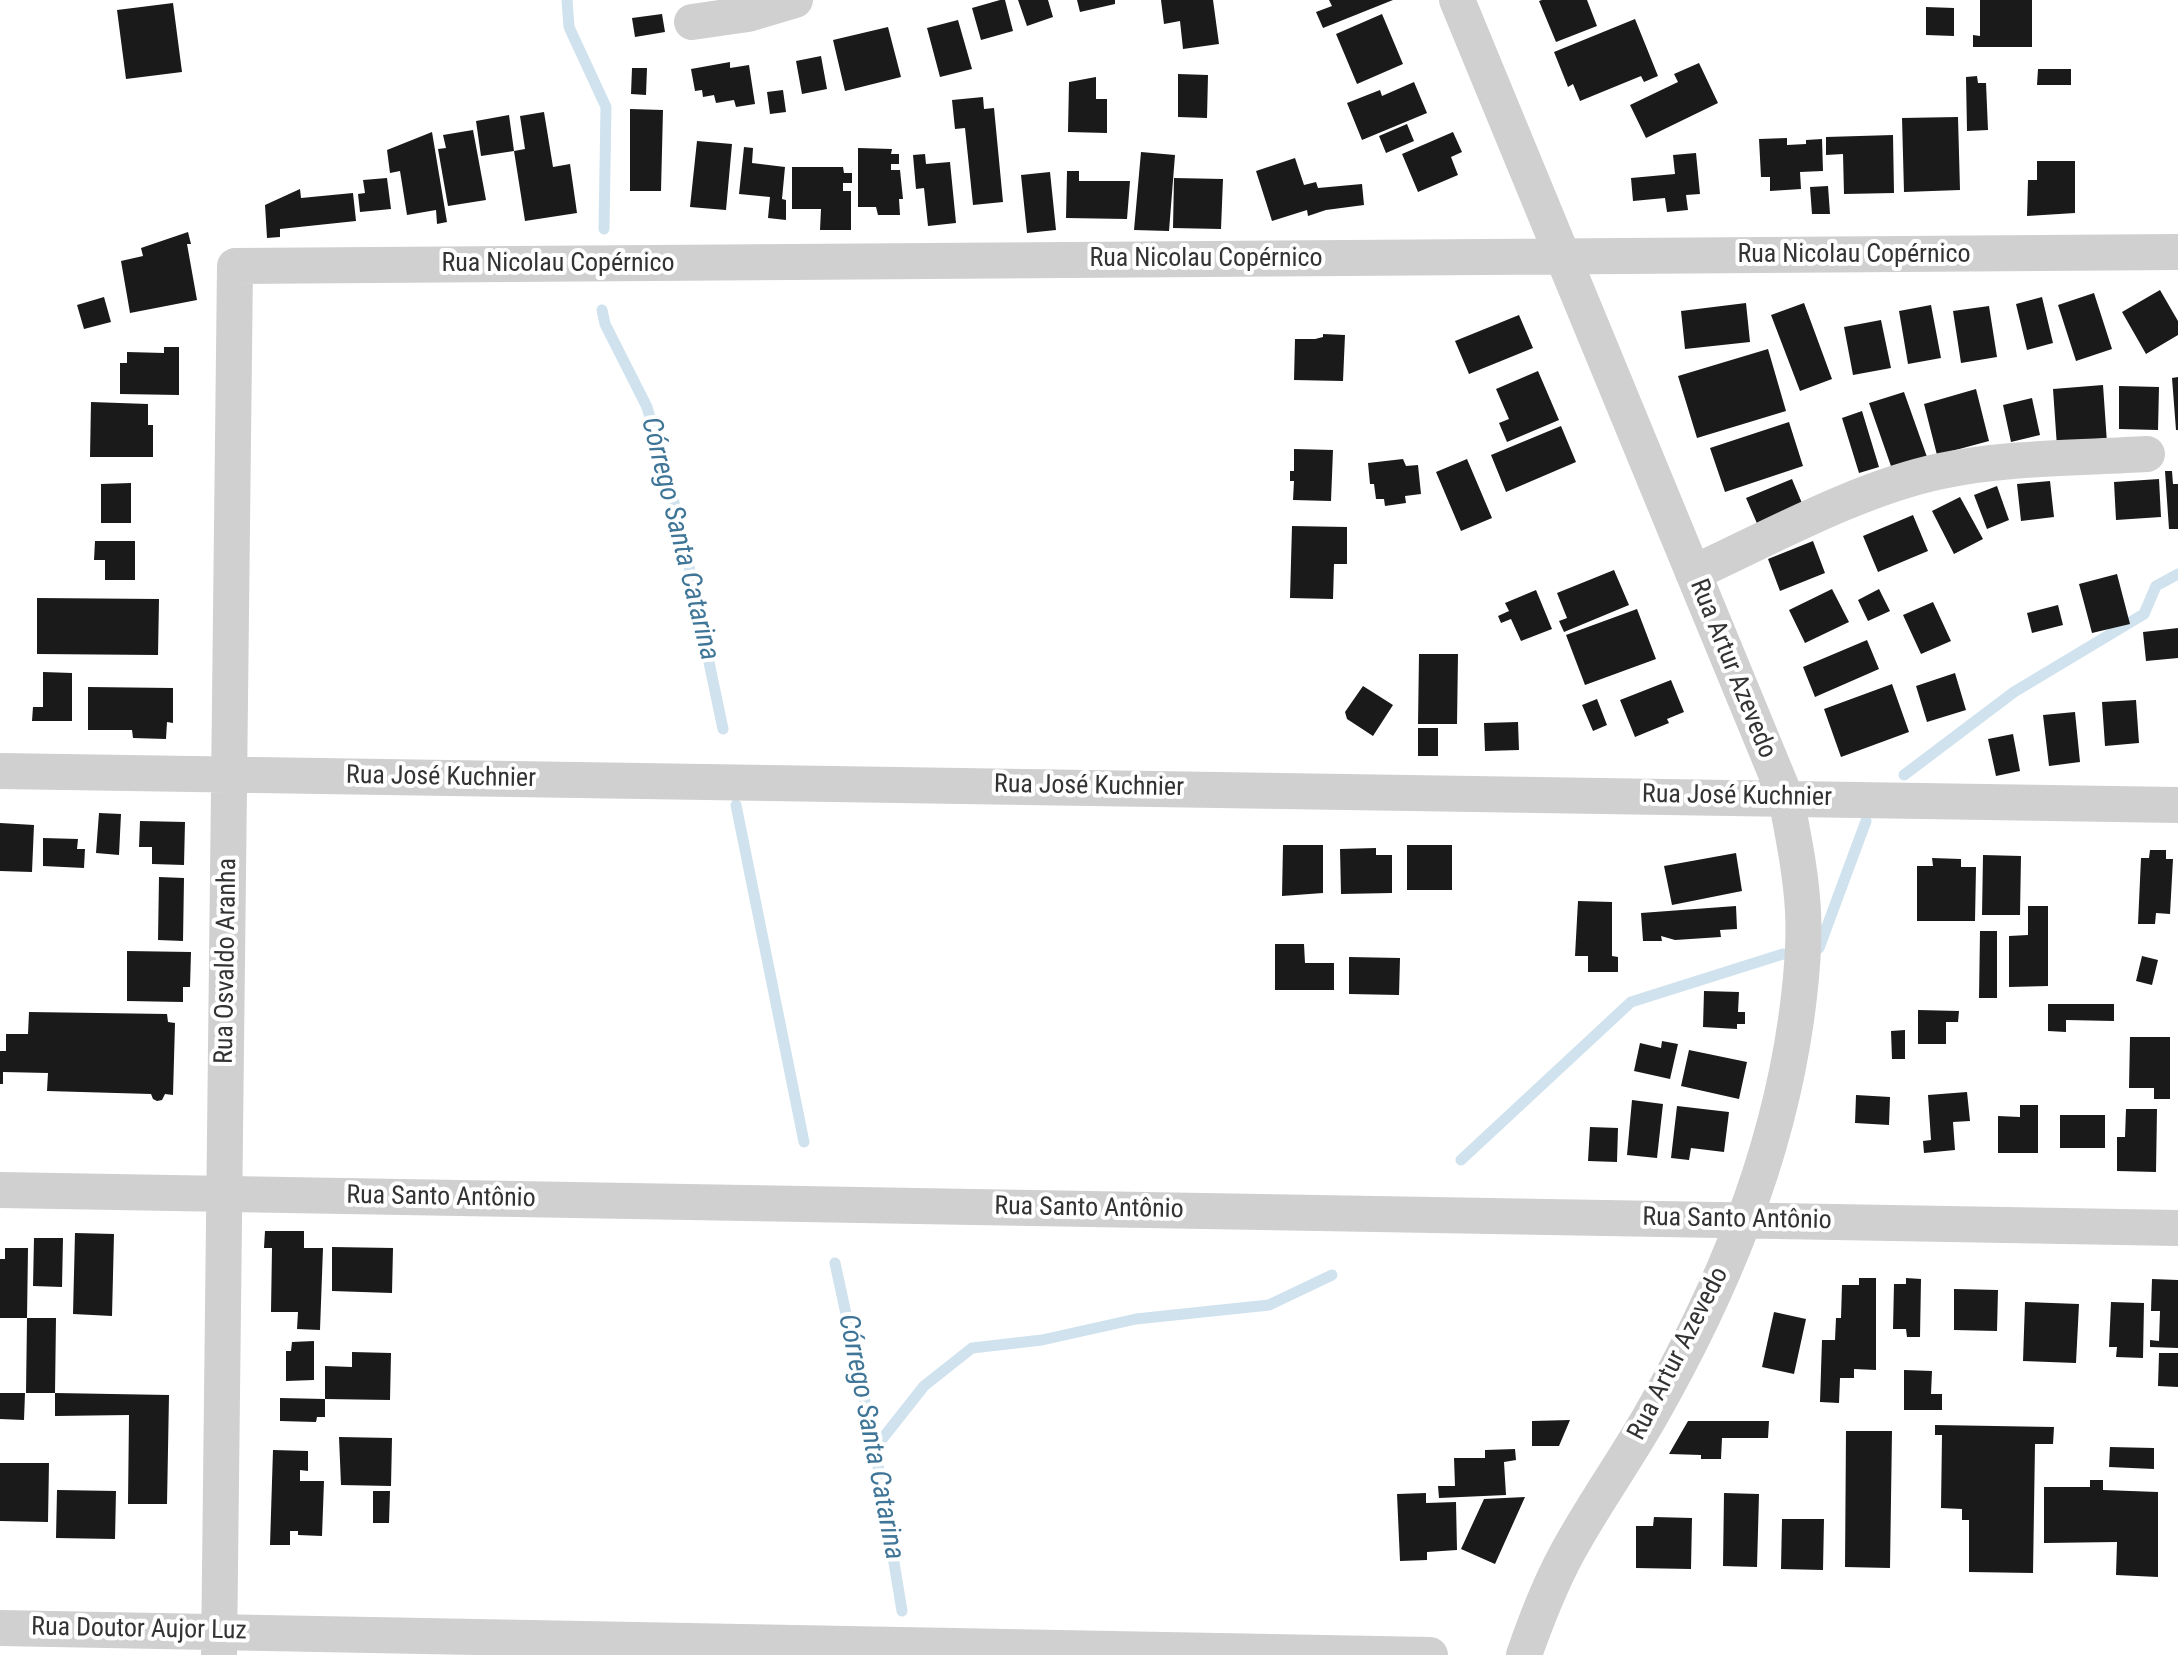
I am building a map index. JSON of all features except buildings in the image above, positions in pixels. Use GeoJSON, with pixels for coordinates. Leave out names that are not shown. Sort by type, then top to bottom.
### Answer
{"type":"FeatureCollection","features":[{"type":"Feature","properties":{"kind":"street"},"geometry":{"type":"LineString","coordinates":[[692,22],[748,14],[795,0]]}},
{"type":"Feature","properties":{"kind":"street","name":"Rua Artur Azevedo"},"geometry":{"type":"LineString","coordinates":[[1457,0],[1786,798],[1797,851],[1803,913],[1800,987],[1789,1068],[1745,1221],[1712,1300],[1651,1416],[1574,1540],[1546,1594],[1524,1655]]}},
{"type":"Feature","properties":{"kind":"street","name":"Rua Nicolau Copérnico"},"geometry":{"type":"LineString","coordinates":[[235,266],[2178,252]]}},
{"type":"Feature","properties":{"kind":"street","name":"Rua Osvaldo Aranha"},"geometry":{"type":"LineString","coordinates":[[219,1643],[235,266]]}},
{"type":"Feature","properties":{"kind":"street"},"geometry":{"type":"LineString","coordinates":[[1693,573],[1875,489],[1941,471],[2016,461],[2147,454]]}},
{"type":"Feature","properties":{"kind":"street","name":"Rua José Kuchnier"},"geometry":{"type":"LineString","coordinates":[[0,771],[2178,805]]}},
{"type":"Feature","properties":{"kind":"street","name":"Rua Santo Antônio"},"geometry":{"type":"LineString","coordinates":[[0,1190],[2178,1228]]}},
{"type":"Feature","properties":{"kind":"street","name":"Rua Doutor Aujor Luz"},"geometry":{"type":"LineString","coordinates":[[0,1628],[219,1643],[1430,1655]]}},
{"type":"Feature","properties":{"kind":"waterway","name":"Córrego Santa Catarina"},"geometry":{"type":"LineString","coordinates":[[567,0],[569,27],[606,107],[604,229]]}},
{"type":"Feature","properties":{"kind":"waterway","name":"Córrego Santa Catarina"},"geometry":{"type":"LineString","coordinates":[[602,310],[605,324],[647,407],[680,524],[723,729]]}},
{"type":"Feature","properties":{"kind":"waterway"},"geometry":{"type":"LineString","coordinates":[[1904,775],[2014,692],[2144,614],[2156,586],[2178,574]]}},
{"type":"Feature","properties":{"kind":"waterway","name":"Córrego Santa Catarina"},"geometry":{"type":"LineString","coordinates":[[736,805],[804,1142]]}},
{"type":"Feature","properties":{"kind":"waterway"},"geometry":{"type":"LineString","coordinates":[[1819,948],[1866,821]]}},
{"type":"Feature","properties":{"kind":"waterway"},"geometry":{"type":"LineString","coordinates":[[1461,1160],[1631,1002],[1783,954]]}},
{"type":"Feature","properties":{"kind":"waterway","name":"Córrego Santa Catarina"},"geometry":{"type":"LineString","coordinates":[[835,1263],[875,1448],[902,1611]]}},
{"type":"Feature","properties":{"kind":"waterway"},"geometry":{"type":"LineString","coordinates":[[875,1448],[924,1386],[972,1348],[1042,1340],[1136,1319],[1269,1305],[1332,1275]]}}]}
